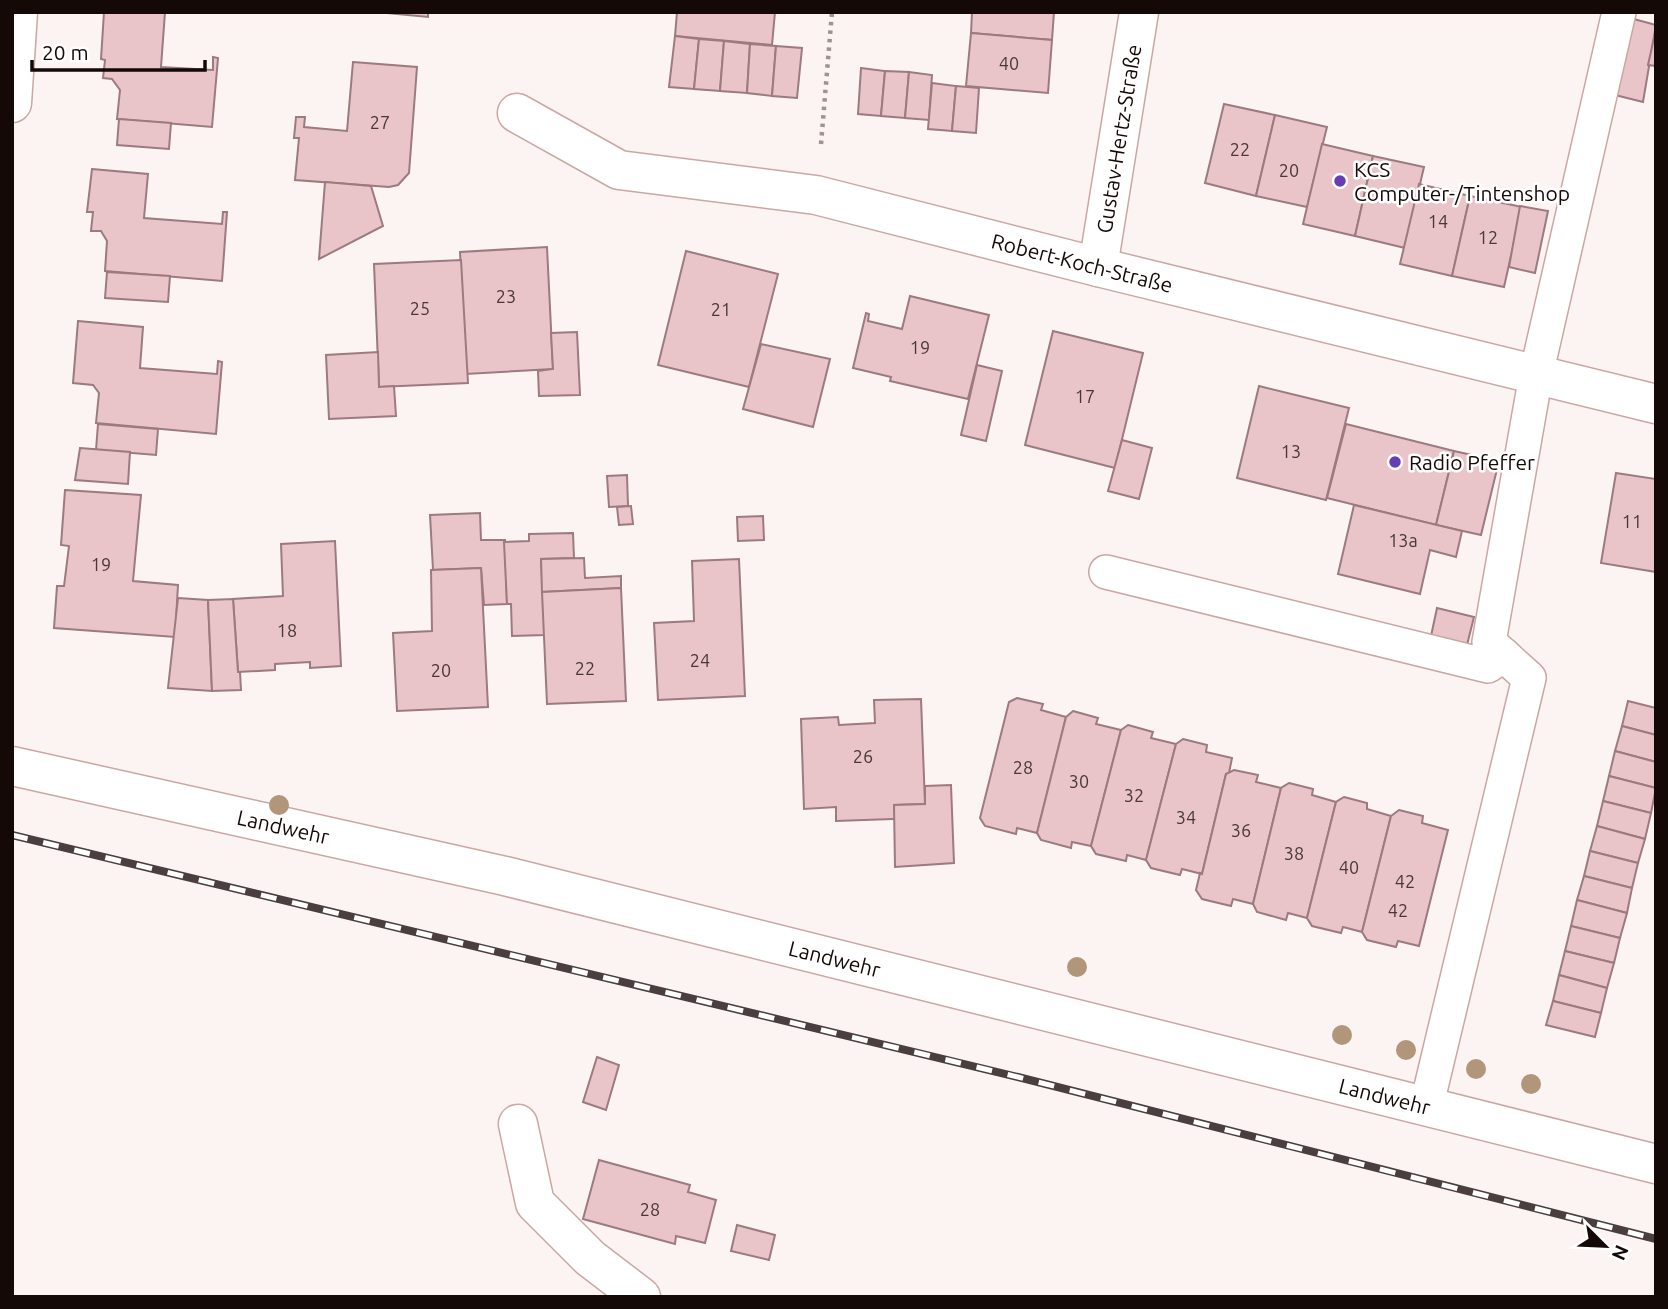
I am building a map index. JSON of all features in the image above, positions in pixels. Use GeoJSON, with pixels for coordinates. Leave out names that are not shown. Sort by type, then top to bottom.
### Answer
{"type":"FeatureCollection","features":[{"type":"Feature","properties":{"kind":"street"},"geometry":{"type":"LineString","coordinates":[[12,103],[18,12]]}},
{"type":"Feature","properties":{"kind":"street","name":"Gustav-Hertz-Straße"},"geometry":{"type":"LineString","coordinates":[[1098,267],[1139,12]]}},
{"type":"Feature","properties":{"kind":"street","name":"Robert-Koch-Straße"},"geometry":{"type":"LineString","coordinates":[[517,113],[619,170],[817,195],[1656,404]]}},
{"type":"Feature","properties":{"kind":"street","name":"Landwehr"},"geometry":{"type":"LineString","coordinates":[[12,766],[505,876],[1656,1164]]}},
{"type":"Feature","properties":{"kind":"street"},"geometry":{"type":"LineString","coordinates":[[518,1124],[535,1203],[590,1258],[641,1297]]}},
{"type":"Feature","properties":{"kind":"lane"},"geometry":{"type":"LineString","coordinates":[[1426,1108],[1530,678],[1489,642],[1536,375],[1619,12]]}},
{"type":"Feature","properties":{"kind":"lane"},"geometry":{"type":"LineString","coordinates":[[1106,572],[1488,666],[1504,655]]}},
{"type":"Feature","properties":{"kind":"path"},"geometry":{"type":"LineString","coordinates":[[817,195],[832,12]]}},
{"type":"Feature","properties":{"kind":"building"},"geometry":{"type":"Polygon","coordinates":[[[104,12],[165,12],[161,67],[213,70],[213,57],[218,58],[212,127],[117,119],[120,90],[112,79],[103,78],[105,60],[101,59],[104,12]]]}},
{"type":"Feature","properties":{"kind":"building"},"geometry":{"type":"Polygon","coordinates":[[[376,12],[428,12],[428,17],[376,12]]]}},
{"type":"Feature","properties":{"kind":"building"},"geometry":{"type":"Polygon","coordinates":[[[677,12],[775,12],[772,45],[675,36],[677,12]]]}},
{"type":"Feature","properties":{"kind":"building"},"geometry":{"type":"Polygon","coordinates":[[[972,12],[1054,12],[1052,40],[971,33],[972,12]]]}},
{"type":"Feature","properties":{"kind":"building"},"geometry":{"type":"Polygon","coordinates":[[[1630,18],[1656,25],[1643,102],[1615,95],[1630,18]]]}},
{"type":"Feature","properties":{"kind":"building"},"geometry":{"type":"Polygon","coordinates":[[[1656,29],[1656,66],[1648,65],[1656,29]]]}},
{"type":"Feature","properties":{"kind":"building"},"geometry":{"type":"Polygon","coordinates":[[[971,33],[1052,40],[1048,93],[966,86],[971,33]]]}},
{"type":"Feature","properties":{"kind":"building"},"geometry":{"type":"Polygon","coordinates":[[[675,36],[699,39],[694,89],[669,87],[675,36]]]}},
{"type":"Feature","properties":{"kind":"building"},"geometry":{"type":"Polygon","coordinates":[[[699,39],[724,41],[720,91],[694,89],[699,39]]]}},
{"type":"Feature","properties":{"kind":"building"},"geometry":{"type":"Polygon","coordinates":[[[724,41],[750,44],[747,93],[720,91],[724,41]]]}},
{"type":"Feature","properties":{"kind":"building"},"geometry":{"type":"Polygon","coordinates":[[[750,44],[776,46],[772,96],[747,93],[750,44]]]}},
{"type":"Feature","properties":{"kind":"building"},"geometry":{"type":"Polygon","coordinates":[[[776,46],[802,48],[797,98],[772,96],[776,46]]]}},
{"type":"Feature","properties":{"kind":"building"},"geometry":{"type":"Polygon","coordinates":[[[353,62],[417,67],[409,173],[398,185],[389,187],[295,180],[299,138],[294,138],[296,117],[305,117],[304,127],[347,131],[353,62]]]}},
{"type":"Feature","properties":{"kind":"building"},"geometry":{"type":"Polygon","coordinates":[[[861,68],[885,71],[881,116],[858,114],[861,68]]]}},
{"type":"Feature","properties":{"kind":"building"},"geometry":{"type":"Polygon","coordinates":[[[885,71],[909,72],[905,118],[881,116],[885,71]]]}},
{"type":"Feature","properties":{"kind":"building"},"geometry":{"type":"Polygon","coordinates":[[[909,72],[932,75],[929,120],[905,118],[909,72]]]}},
{"type":"Feature","properties":{"kind":"building"},"geometry":{"type":"Polygon","coordinates":[[[932,83],[956,86],[952,131],[928,129],[932,83]]]}},
{"type":"Feature","properties":{"kind":"building"},"geometry":{"type":"Polygon","coordinates":[[[956,86],[979,88],[976,133],[952,131],[956,86]]]}},
{"type":"Feature","properties":{"kind":"building"},"geometry":{"type":"Polygon","coordinates":[[[1224,104],[1275,115],[1256,196],[1205,183],[1224,104]]]}},
{"type":"Feature","properties":{"kind":"building"},"geometry":{"type":"Polygon","coordinates":[[[1275,115],[1327,127],[1307,207],[1256,196],[1275,115]]]}},
{"type":"Feature","properties":{"kind":"building"},"geometry":{"type":"Polygon","coordinates":[[[119,119],[171,123],[169,149],[117,145],[119,119]]]}},
{"type":"Feature","properties":{"kind":"building","name":"KCS Computer-/Tintenshop"},"geometry":{"type":"Polygon","coordinates":[[[1322,144],[1373,156],[1355,236],[1303,224],[1322,144]]]}},
{"type":"Feature","properties":{"kind":"building"},"geometry":{"type":"Polygon","coordinates":[[[1373,156],[1424,167],[1405,248],[1355,236],[1373,156]]]}},
{"type":"Feature","properties":{"kind":"building"},"geometry":{"type":"Polygon","coordinates":[[[92,169],[148,174],[144,218],[222,224],[223,212],[227,212],[222,281],[105,271],[107,241],[101,231],[91,231],[93,212],[87,212],[92,169]]]}},
{"type":"Feature","properties":{"kind":"building"},"geometry":{"type":"Polygon","coordinates":[[[325,182],[371,186],[383,226],[319,259],[325,182]]]}},
{"type":"Feature","properties":{"kind":"building"},"geometry":{"type":"Polygon","coordinates":[[[1419,184],[1470,196],[1452,276],[1400,264],[1419,184]]]}},
{"type":"Feature","properties":{"kind":"building"},"geometry":{"type":"Polygon","coordinates":[[[1470,196],[1522,207],[1504,287],[1452,276],[1470,196]]]}},
{"type":"Feature","properties":{"kind":"building"},"geometry":{"type":"Polygon","coordinates":[[[1520,206],[1548,211],[1535,273],[1509,267],[1520,206]]]}},
{"type":"Feature","properties":{"kind":"building"},"geometry":{"type":"Polygon","coordinates":[[[547,247],[553,369],[466,374],[460,252],[547,247]]]}},
{"type":"Feature","properties":{"kind":"building"},"geometry":{"type":"Polygon","coordinates":[[[686,251],[778,274],[749,387],[658,365],[686,251]]]}},
{"type":"Feature","properties":{"kind":"building"},"geometry":{"type":"Polygon","coordinates":[[[461,260],[468,383],[379,387],[374,264],[461,260]]]}},
{"type":"Feature","properties":{"kind":"building"},"geometry":{"type":"Polygon","coordinates":[[[107,272],[170,276],[168,302],[105,298],[107,272]]]}},
{"type":"Feature","properties":{"kind":"building"},"geometry":{"type":"Polygon","coordinates":[[[910,296],[989,315],[968,399],[890,381],[891,377],[853,368],[866,313],[869,314],[868,321],[902,329],[910,296]]]}},
{"type":"Feature","properties":{"kind":"building"},"geometry":{"type":"Polygon","coordinates":[[[78,321],[143,327],[140,368],[217,374],[218,361],[222,362],[216,434],[96,423],[99,393],[93,385],[73,383],[78,321]]]}},
{"type":"Feature","properties":{"kind":"building"},"geometry":{"type":"Polygon","coordinates":[[[1053,331],[1143,353],[1115,468],[1025,445],[1053,331]]]}},
{"type":"Feature","properties":{"kind":"building"},"geometry":{"type":"Polygon","coordinates":[[[577,332],[580,395],[539,396],[538,371],[553,369],[551,333],[577,332]]]}},
{"type":"Feature","properties":{"kind":"building"},"geometry":{"type":"Polygon","coordinates":[[[761,344],[830,359],[813,427],[743,409],[761,344]]]}},
{"type":"Feature","properties":{"kind":"building"},"geometry":{"type":"Polygon","coordinates":[[[378,352],[379,387],[394,386],[396,416],[329,419],[326,355],[378,352]]]}},
{"type":"Feature","properties":{"kind":"building"},"geometry":{"type":"Polygon","coordinates":[[[977,365],[1002,371],[986,441],[961,435],[977,365]]]}},
{"type":"Feature","properties":{"kind":"building"},"geometry":{"type":"Polygon","coordinates":[[[1259,386],[1349,408],[1326,500],[1237,478],[1259,386]]]}},
{"type":"Feature","properties":{"kind":"building"},"geometry":{"type":"Polygon","coordinates":[[[98,424],[158,429],[156,455],[96,450],[98,424]]]}},
{"type":"Feature","properties":{"kind":"building"},"geometry":{"type":"Polygon","coordinates":[[[1346,424],[1454,451],[1436,525],[1327,498],[1346,424]]]}},
{"type":"Feature","properties":{"kind":"building"},"geometry":{"type":"Polygon","coordinates":[[[1122,440],[1152,448],[1139,499],[1108,491],[1122,440]]]}},
{"type":"Feature","properties":{"kind":"building"},"geometry":{"type":"Polygon","coordinates":[[[80,448],[130,452],[128,484],[75,480],[80,448]]]}},
{"type":"Feature","properties":{"kind":"building"},"geometry":{"type":"Polygon","coordinates":[[[1454,451],[1499,461],[1481,535],[1436,525],[1454,451]]]}},
{"type":"Feature","properties":{"kind":"building"},"geometry":{"type":"Polygon","coordinates":[[[1616,473],[1656,479],[1656,572],[1601,563],[1616,473]]]}},
{"type":"Feature","properties":{"kind":"building"},"geometry":{"type":"Polygon","coordinates":[[[627,475],[628,506],[609,507],[607,476],[627,475]]]}},
{"type":"Feature","properties":{"kind":"building"},"geometry":{"type":"Polygon","coordinates":[[[65,490],[141,495],[133,581],[178,585],[175,637],[54,628],[57,586],[64,586],[69,546],[61,545],[65,490]]]}},
{"type":"Feature","properties":{"kind":"building"},"geometry":{"type":"Polygon","coordinates":[[[1354,505],[1462,531],[1456,557],[1430,550],[1420,594],[1338,574],[1354,505]]]}},
{"type":"Feature","properties":{"kind":"building"},"geometry":{"type":"Polygon","coordinates":[[[631,506],[633,524],[619,525],[617,507],[631,506]]]}},
{"type":"Feature","properties":{"kind":"building"},"geometry":{"type":"Polygon","coordinates":[[[480,513],[481,540],[505,540],[507,604],[484,605],[481,568],[433,570],[430,515],[480,513]]]}},
{"type":"Feature","properties":{"kind":"building"},"geometry":{"type":"Polygon","coordinates":[[[763,516],[764,540],[738,541],[737,517],[763,516]]]}},
{"type":"Feature","properties":{"kind":"building"},"geometry":{"type":"Polygon","coordinates":[[[573,533],[574,558],[541,559],[545,635],[512,636],[511,604],[507,604],[504,542],[529,541],[529,534],[573,533]]]}},
{"type":"Feature","properties":{"kind":"building"},"geometry":{"type":"Polygon","coordinates":[[[335,541],[341,666],[310,668],[310,662],[275,664],[275,670],[238,672],[233,599],[283,596],[281,544],[335,541]]]}},
{"type":"Feature","properties":{"kind":"building"},"geometry":{"type":"Polygon","coordinates":[[[584,558],[585,578],[621,576],[621,588],[542,592],[541,559],[584,558]]]}},
{"type":"Feature","properties":{"kind":"building"},"geometry":{"type":"Polygon","coordinates":[[[739,559],[745,696],[658,700],[654,623],[694,621],[692,561],[739,559]]]}},
{"type":"Feature","properties":{"kind":"building"},"geometry":{"type":"Polygon","coordinates":[[[481,568],[488,707],[397,711],[393,633],[432,631],[431,570],[481,568]]]}},
{"type":"Feature","properties":{"kind":"building"},"geometry":{"type":"Polygon","coordinates":[[[621,588],[626,701],[547,704],[542,592],[621,588]]]}},
{"type":"Feature","properties":{"kind":"building"},"geometry":{"type":"Polygon","coordinates":[[[178,598],[208,600],[212,691],[168,688],[178,598]]]}},
{"type":"Feature","properties":{"kind":"building"},"geometry":{"type":"Polygon","coordinates":[[[233,599],[241,690],[212,691],[208,600],[233,599]]]}},
{"type":"Feature","properties":{"kind":"building"},"geometry":{"type":"Polygon","coordinates":[[[1437,608],[1474,617],[1467,645],[1431,636],[1437,608]]]}},
{"type":"Feature","properties":{"kind":"building"},"geometry":{"type":"Polygon","coordinates":[[[1017,698],[1043,704],[1041,710],[1066,717],[1037,833],[1017,828],[1016,834],[985,826],[980,818],[1009,702],[1017,698]]]}},
{"type":"Feature","properties":{"kind":"building"},"geometry":{"type":"Polygon","coordinates":[[[921,699],[925,804],[894,805],[896,819],[836,821],[836,807],[804,809],[801,719],[838,717],[839,725],[875,723],[874,700],[921,699]]]}},
{"type":"Feature","properties":{"kind":"building"},"geometry":{"type":"Polygon","coordinates":[[[1628,701],[1656,708],[1656,735],[1622,726],[1628,701]]]}},
{"type":"Feature","properties":{"kind":"building"},"geometry":{"type":"Polygon","coordinates":[[[1073,711],[1098,718],[1096,724],[1121,730],[1091,846],[1072,842],[1071,848],[1041,840],[1037,833],[1066,717],[1073,711]]]}},
{"type":"Feature","properties":{"kind":"building"},"geometry":{"type":"Polygon","coordinates":[[[1128,725],[1153,732],[1151,738],[1176,744],[1146,860],[1127,855],[1126,861],[1096,854],[1091,846],[1121,730],[1128,725]]]}},
{"type":"Feature","properties":{"kind":"building"},"geometry":{"type":"Polygon","coordinates":[[[1622,726],[1656,735],[1656,762],[1615,751],[1622,726]]]}},
{"type":"Feature","properties":{"kind":"building"},"geometry":{"type":"Polygon","coordinates":[[[1183,739],[1207,745],[1206,752],[1232,758],[1202,874],[1182,869],[1180,875],[1151,868],[1146,860],[1176,744],[1183,739]]]}},
{"type":"Feature","properties":{"kind":"building"},"geometry":{"type":"Polygon","coordinates":[[[1615,751],[1656,762],[1656,788],[1609,776],[1615,751]]]}},
{"type":"Feature","properties":{"kind":"building"},"geometry":{"type":"Polygon","coordinates":[[[1234,770],[1258,775],[1256,782],[1281,788],[1253,904],[1233,899],[1231,906],[1202,899],[1196,890],[1226,774],[1234,770]]]}},
{"type":"Feature","properties":{"kind":"building"},"geometry":{"type":"Polygon","coordinates":[[[1609,776],[1656,788],[1651,813],[1603,801],[1609,776]]]}},
{"type":"Feature","properties":{"kind":"building"},"geometry":{"type":"Polygon","coordinates":[[[1289,783],[1313,789],[1312,795],[1336,802],[1307,918],[1288,913],[1286,920],[1257,912],[1253,904],[1281,788],[1289,783]]]}},
{"type":"Feature","properties":{"kind":"building"},"geometry":{"type":"Polygon","coordinates":[[[951,785],[954,863],[895,867],[894,805],[925,804],[925,786],[951,785]]]}},
{"type":"Feature","properties":{"kind":"building"},"geometry":{"type":"Polygon","coordinates":[[[1344,797],[1367,803],[1367,809],[1391,816],[1362,932],[1343,927],[1341,933],[1312,926],[1307,918],[1336,802],[1344,797]]]}},
{"type":"Feature","properties":{"kind":"building"},"geometry":{"type":"Polygon","coordinates":[[[1603,801],[1651,813],[1645,839],[1597,826],[1603,801]]]}},
{"type":"Feature","properties":{"kind":"building"},"geometry":{"type":"Polygon","coordinates":[[[1399,810],[1423,816],[1422,823],[1448,830],[1419,946],[1398,941],[1396,947],[1367,940],[1362,932],[1391,816],[1399,810]]]}},
{"type":"Feature","properties":{"kind":"building"},"geometry":{"type":"Polygon","coordinates":[[[1597,826],[1645,839],[1638,863],[1590,851],[1597,826]]]}},
{"type":"Feature","properties":{"kind":"building"},"geometry":{"type":"Polygon","coordinates":[[[1590,851],[1638,863],[1632,888],[1584,876],[1590,851]]]}},
{"type":"Feature","properties":{"kind":"building"},"geometry":{"type":"Polygon","coordinates":[[[1584,876],[1632,888],[1627,913],[1577,900],[1584,876]]]}},
{"type":"Feature","properties":{"kind":"building"},"geometry":{"type":"Polygon","coordinates":[[[1577,900],[1627,913],[1620,938],[1571,926],[1577,900]]]}},
{"type":"Feature","properties":{"kind":"building"},"geometry":{"type":"Polygon","coordinates":[[[1571,926],[1620,938],[1614,963],[1565,951],[1571,926]]]}},
{"type":"Feature","properties":{"kind":"building"},"geometry":{"type":"Polygon","coordinates":[[[1565,951],[1614,963],[1607,988],[1559,975],[1565,951]]]}},
{"type":"Feature","properties":{"kind":"building"},"geometry":{"type":"Polygon","coordinates":[[[1559,975],[1607,988],[1601,1013],[1553,1001],[1559,975]]]}},
{"type":"Feature","properties":{"kind":"building"},"geometry":{"type":"Polygon","coordinates":[[[1553,1001],[1601,1013],[1595,1037],[1546,1025],[1553,1001]]]}},
{"type":"Feature","properties":{"kind":"building"},"geometry":{"type":"Polygon","coordinates":[[[597,1057],[619,1065],[606,1110],[583,1102],[597,1057]]]}},
{"type":"Feature","properties":{"kind":"building"},"geometry":{"type":"Polygon","coordinates":[[[599,1160],[690,1185],[688,1192],[716,1200],[705,1243],[676,1236],[675,1244],[583,1219],[599,1160]]]}},
{"type":"Feature","properties":{"kind":"building"},"geometry":{"type":"Polygon","coordinates":[[[737,1225],[775,1235],[769,1260],[731,1251],[737,1225]]]}},
{"type":"Feature","properties":{"kind":"railway"},"geometry":{"type":"LineString","coordinates":[[12,835],[1018,1077],[1656,1239]]}},
{"type":"Feature","properties":{"kind":"place","name":"KCS Computer-/Tintenshop"},"geometry":{"type":"Point","coordinates":[1340,181]}},
{"type":"Feature","properties":{"kind":"place","name":"Radio Pfeffer"},"geometry":{"type":"Point","coordinates":[1395,462]}}]}
